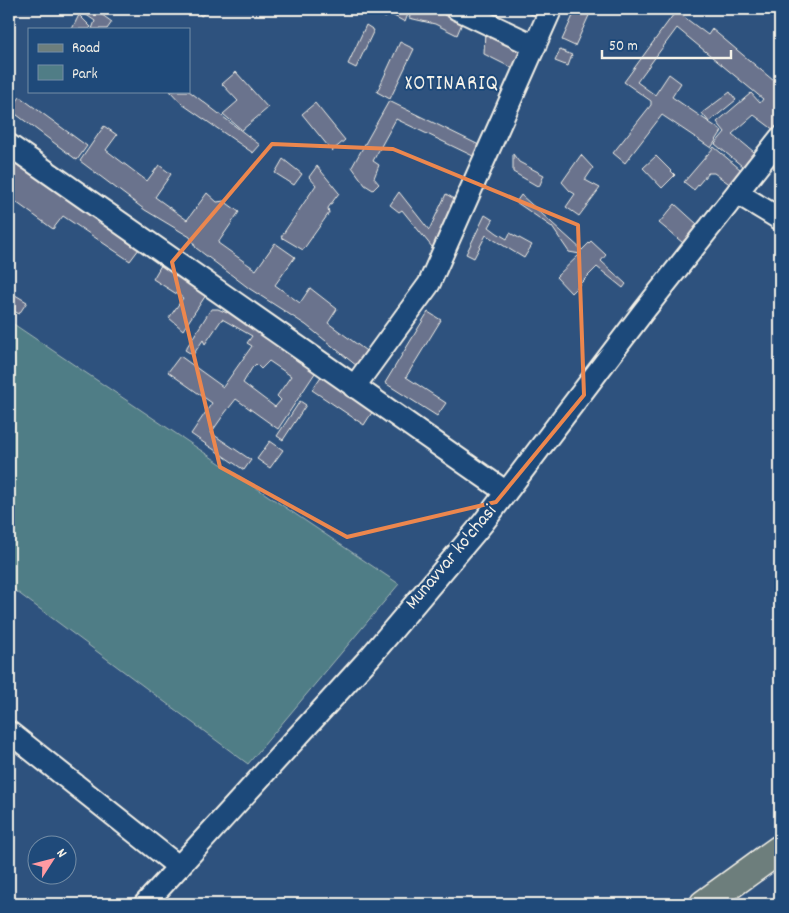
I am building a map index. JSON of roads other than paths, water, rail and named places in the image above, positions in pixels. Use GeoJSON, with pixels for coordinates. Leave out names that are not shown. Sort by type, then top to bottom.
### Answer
{"type":"FeatureCollection","features":[{"type":"Feature","properties":{"kind":"main road"},"geometry":{"type":"LineString","coordinates":[[704,904],[780,849]]}},
{"type":"Feature","properties":{"kind":"street"},"geometry":{"type":"LineString","coordinates":[[457,9],[535,46]]}},
{"type":"Feature","properties":{"kind":"street"},"geometry":{"type":"LineString","coordinates":[[354,386],[429,284],[551,9]]}},
{"type":"Feature","properties":{"kind":"street","name":"Munavvar ko'chasi"},"geometry":{"type":"LineString","coordinates":[[146,904],[370,657],[483,523],[780,138]]}},
{"type":"Feature","properties":{"kind":"street"},"geometry":{"type":"LineString","coordinates":[[9,145],[506,492]]}},
{"type":"Feature","properties":{"kind":"street"},"geometry":{"type":"LineString","coordinates":[[737,193],[780,219]]}},
{"type":"Feature","properties":{"kind":"street"},"geometry":{"type":"LineString","coordinates":[[9,732],[179,867]]}},
{"type":"Feature","properties":{"kind":"district","name":"XOTINARIQ"},"geometry":{"type":"Point","coordinates":[452,85]}}]}
